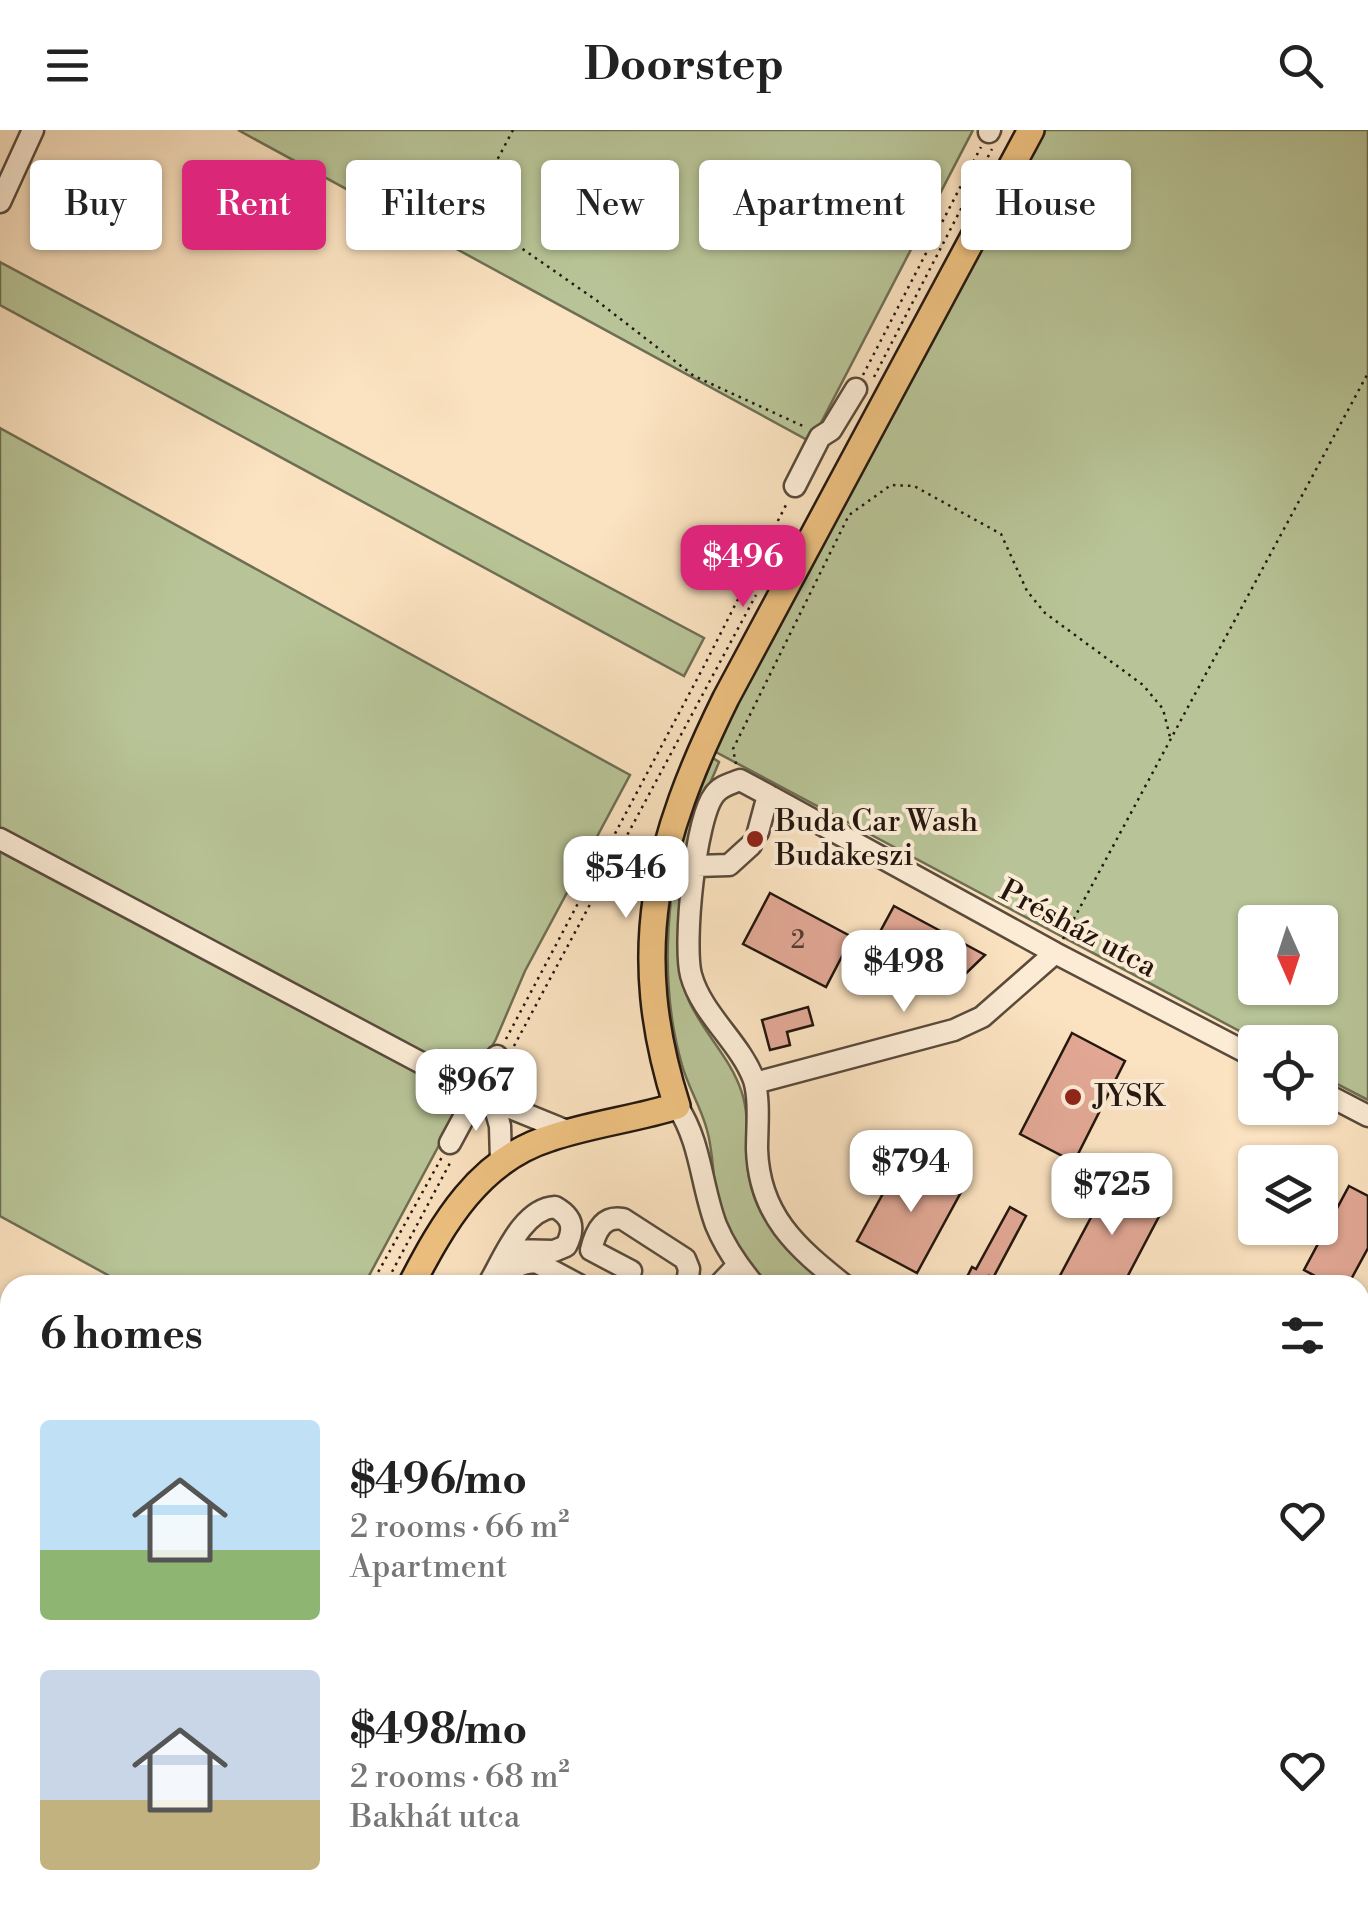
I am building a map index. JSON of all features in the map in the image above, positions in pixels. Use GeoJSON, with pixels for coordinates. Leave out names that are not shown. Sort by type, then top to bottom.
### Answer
{"type":"FeatureCollection","features":[{"type":"Feature","properties":{"kind":"main road"},"geometry":{"type":"LineString","coordinates":[[417,1275],[462,1200],[502,1161],[550,1138],[677,1106],[656,1031],[650,980],[652,926],[669,835],[684,787],[719,713],[1031,130]]}},
{"type":"Feature","properties":{"kind":"street"},"geometry":{"type":"LineString","coordinates":[[0,202],[33,130]]}},
{"type":"Feature","properties":{"kind":"street"},"geometry":{"type":"LineString","coordinates":[[795,486],[820,438],[831,430],[862,388]]}},
{"type":"Feature","properties":{"kind":"street"},"geometry":{"type":"LineString","coordinates":[[831,430],[863,447]]}},
{"type":"Feature","properties":{"kind":"street"},"geometry":{"type":"LineString","coordinates":[[740,780],[714,793],[706,810],[689,916],[691,975],[700,998],[730,1035],[755,1082],[758,1166],[768,1206],[791,1239],[832,1275]]}},
{"type":"Feature","properties":{"kind":"street","name":"Présház utca"},"geometry":{"type":"LineString","coordinates":[[740,780],[1238,1048]]}},
{"type":"Feature","properties":{"kind":"street"},"geometry":{"type":"LineString","coordinates":[[696,866],[729,864],[755,839],[768,794]]}},
{"type":"Feature","properties":{"kind":"street"},"geometry":{"type":"LineString","coordinates":[[0,839],[486,1098],[572,1132]]}},
{"type":"Feature","properties":{"kind":"street"},"geometry":{"type":"LineString","coordinates":[[755,1082],[954,1030],[982,1017],[1056,953]]}},
{"type":"Feature","properties":{"kind":"street"},"geometry":{"type":"LineString","coordinates":[[454,1146],[486,1098],[506,1050]]}},
{"type":"Feature","properties":{"kind":"street"},"geometry":{"type":"LineString","coordinates":[[486,1098],[500,1126],[502,1161]]}},
{"type":"Feature","properties":{"kind":"street"},"geometry":{"type":"LineString","coordinates":[[1338,1100],[1368,1116]]}},
{"type":"Feature","properties":{"kind":"street"},"geometry":{"type":"LineString","coordinates":[[677,1106],[690,1124],[717,1228],[746,1275]]}},
{"type":"Feature","properties":{"kind":"street"},"geometry":{"type":"LineString","coordinates":[[631,1271],[591,1250],[594,1236],[613,1217],[623,1219],[685,1259],[688,1275]]}},
{"type":"Feature","properties":{"kind":"street"},"geometry":{"type":"LineString","coordinates":[[494,1275],[510,1250]]}},
{"type":"Feature","properties":{"kind":"street"},"geometry":{"type":"LineString","coordinates":[[507,1275],[514,1267],[536,1262],[560,1275]]}},
{"type":"Feature","properties":{"kind":"street"},"geometry":{"type":"LineString","coordinates":[[728,1275],[738,1265]]}},
{"type":"Feature","properties":{"kind":"path"},"geometry":{"type":"LineString","coordinates":[[513,130],[495,164],[493,204],[504,236],[596,300],[694,376],[808,429],[831,430]]}},
{"type":"Feature","properties":{"kind":"path"},"geometry":{"type":"LineString","coordinates":[[862,388],[991,136]]}},
{"type":"Feature","properties":{"kind":"path"},"geometry":{"type":"LineString","coordinates":[[862,388],[991,136]]}},
{"type":"Feature","properties":{"kind":"path"},"geometry":{"type":"LineString","coordinates":[[1056,953],[1368,373]]}},
{"type":"Feature","properties":{"kind":"path"},"geometry":{"type":"LineString","coordinates":[[740,780],[733,749],[849,515],[891,485],[914,486],[1001,534],[1027,591],[1044,612],[1144,684],[1163,709],[1172,741]]}},
{"type":"Feature","properties":{"kind":"path"},"geometry":{"type":"LineString","coordinates":[[506,1050],[795,486]]}},
{"type":"Feature","properties":{"kind":"path"},"geometry":{"type":"LineString","coordinates":[[506,1050],[764,582]]}},
{"type":"Feature","properties":{"kind":"path"},"geometry":{"type":"LineString","coordinates":[[377,1275],[454,1146]]}},
{"type":"Feature","properties":{"kind":"path"},"geometry":{"type":"LineString","coordinates":[[389,1275],[454,1146]]}},
{"type":"Feature","properties":{"kind":"green space"},"geometry":{"type":"Polygon","coordinates":[[[238,130],[973,130],[941,192],[941,160],[699,160],[699,250],[911,250],[811,442],[458,250],[521,250],[521,160],[346,160],[346,189],[326,178],[326,160],[293,160],[238,130]]]}},
{"type":"Feature","properties":{"kind":"green space"},"geometry":{"type":"Polygon","coordinates":[[[1044,130],[1368,130],[1368,1100],[1338,1084],[1338,1025],[1238,1025],[1238,1030],[712,750],[971,250],[1131,250],[1131,160],[1025,160],[1044,130]]]}},
{"type":"Feature","properties":{"kind":"green space"},"geometry":{"type":"Polygon","coordinates":[[[0,262],[704,638],[684,676],[0,305],[0,262]]]}},
{"type":"Feature","properties":{"kind":"green space"},"geometry":{"type":"Polygon","coordinates":[[[0,428],[630,775],[525,971],[496,1039],[369,1275],[108,1275],[0,1216],[0,428]]]}},
{"type":"Feature","properties":{"kind":"green space"},"geometry":{"type":"Polygon","coordinates":[[[713,758],[719,762],[694,825],[681,921],[679,954],[683,986],[742,1093],[749,1177],[760,1210],[779,1238],[819,1275],[756,1275],[736,1247],[722,1216],[707,1130],[685,1073],[670,1003],[670,909],[684,815],[690,816],[713,758]]]}},
{"type":"Feature","properties":{"kind":"building"},"geometry":{"type":"Polygon","coordinates":[[[770,893],[852,937],[826,987],[743,944],[770,893]]]}},
{"type":"Feature","properties":{"kind":"building"},"geometry":{"type":"Polygon","coordinates":[[[894,906],[985,955],[953,986],[936,991],[868,954],[894,906]]]}},
{"type":"Feature","properties":{"kind":"building"},"geometry":{"type":"Polygon","coordinates":[[[808,1007],[813,1025],[787,1032],[790,1045],[770,1050],[762,1020],[808,1007]]]}},
{"type":"Feature","properties":{"kind":"building","name":"JYSK"},"geometry":{"type":"Polygon","coordinates":[[[1072,1033],[1125,1061],[1074,1162],[1020,1134],[1072,1033]]]}},
{"type":"Feature","properties":{"kind":"building"},"geometry":{"type":"Polygon","coordinates":[[[927,1163],[966,1183],[917,1273],[857,1241],[897,1168],[918,1179],[927,1163]]]}},
{"type":"Feature","properties":{"kind":"building"},"geometry":{"type":"Polygon","coordinates":[[[1112,1178],[1165,1205],[1128,1275],[1060,1275],[1112,1178]]]}},
{"type":"Feature","properties":{"kind":"building"},"geometry":{"type":"Polygon","coordinates":[[[1349,1186],[1368,1196],[1368,1248],[1353,1275],[1313,1275],[1304,1270],[1317,1245],[1338,1245],[1338,1207],[1349,1186]]]}},
{"type":"Feature","properties":{"kind":"building"},"geometry":{"type":"Polygon","coordinates":[[[1010,1207],[1026,1216],[995,1275],[968,1275],[972,1267],[976,1269],[1010,1207]]]}},
{"type":"Feature","properties":{"kind":"place","name":"Buda Car Wash Budakeszi"},"geometry":{"type":"Point","coordinates":[755,839]}},
{"type":"Feature","properties":{"kind":"place","name":"JYSK"},"geometry":{"type":"Point","coordinates":[1073,1097]}}]}
